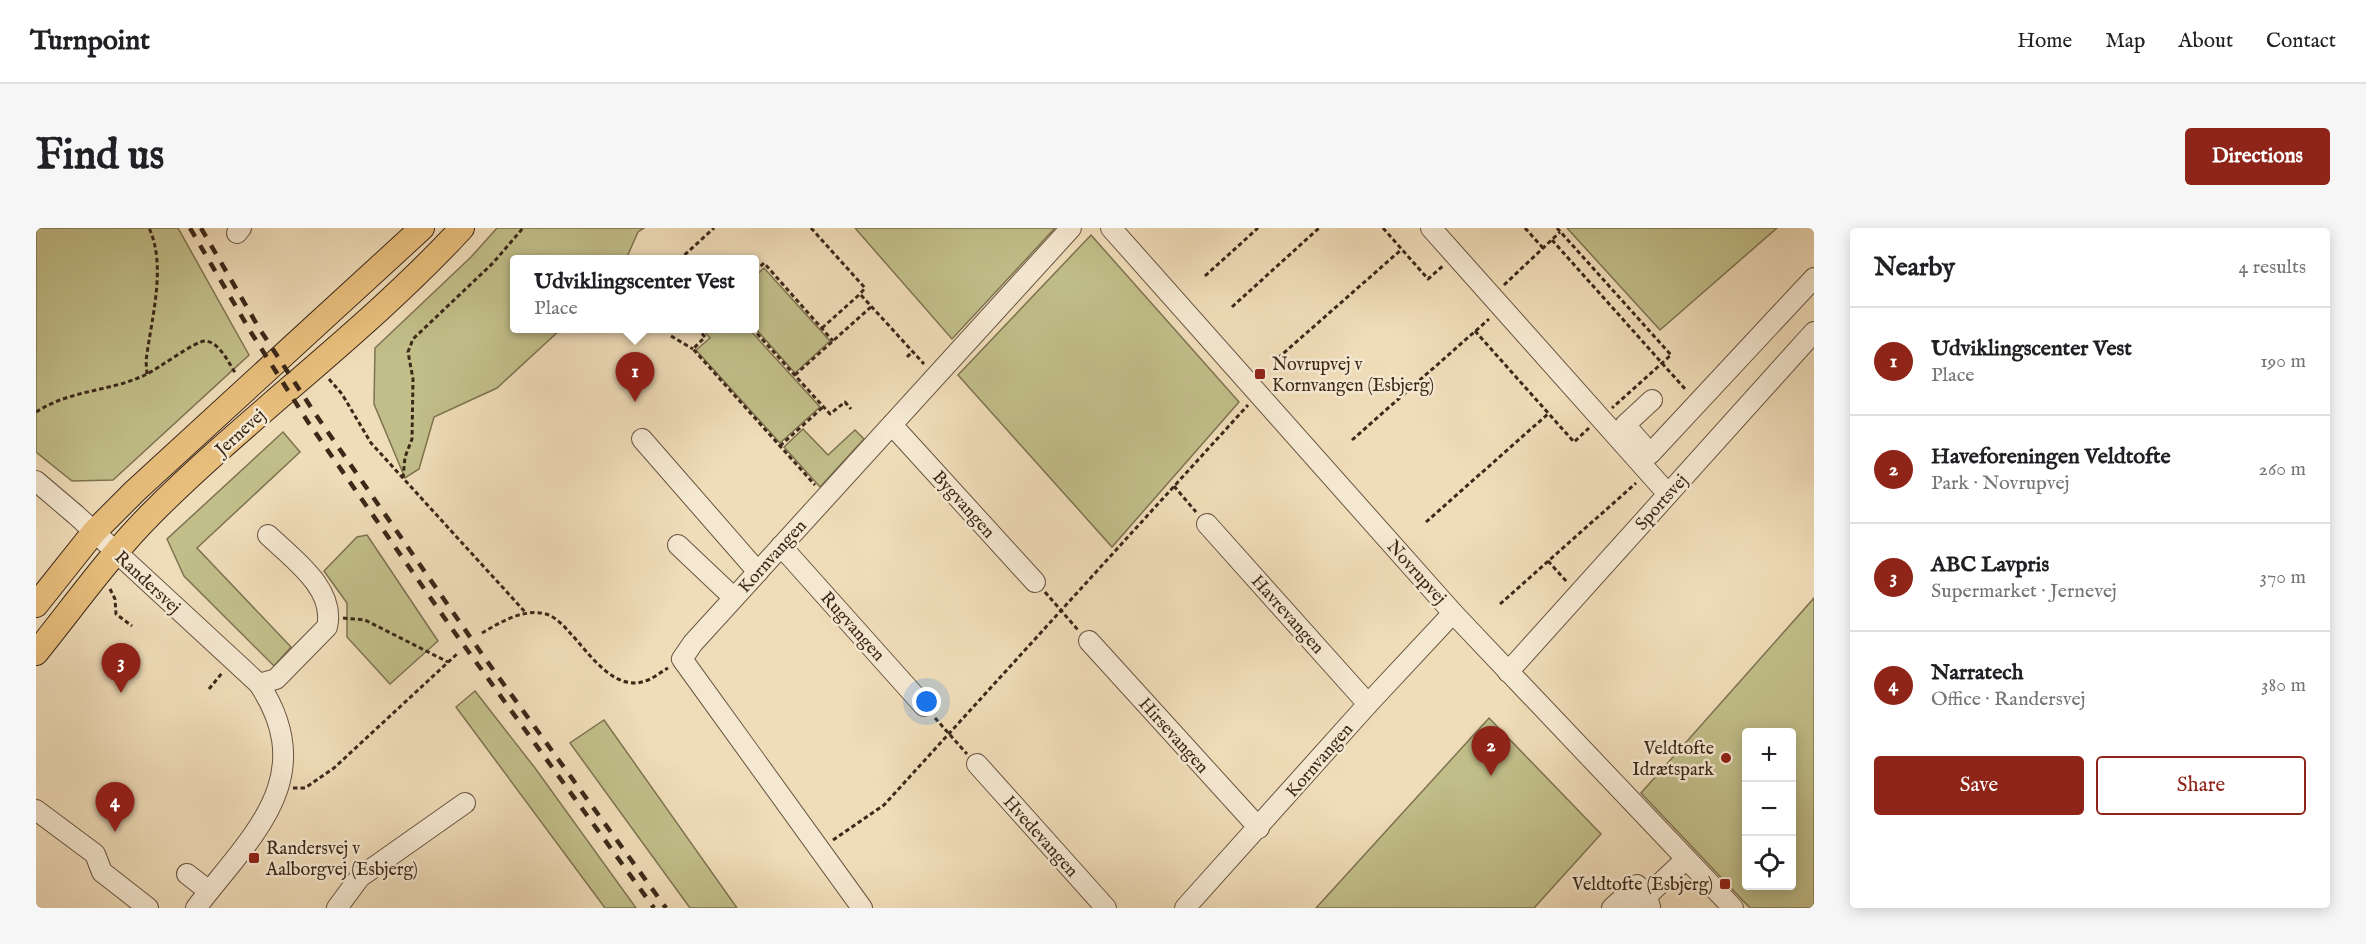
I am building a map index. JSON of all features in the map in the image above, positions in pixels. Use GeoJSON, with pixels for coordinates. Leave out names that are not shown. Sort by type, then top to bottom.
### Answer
{"type":"FeatureCollection","features":[{"type":"Feature","properties":{"kind":"main road","name":"Jernevej"},"geometry":{"type":"LineString","coordinates":[[36,605],[94,532],[135,491],[422,228]]}},
{"type":"Feature","properties":{"kind":"main road","name":"Jernevej"},"geometry":{"type":"LineString","coordinates":[[36,653],[117,552],[151,514],[443,248],[462,228]]}},
{"type":"Feature","properties":{"kind":"main road"},"geometry":{"type":"LineString","coordinates":[[117,552],[115,528],[172,472],[194,437]]}},
{"type":"Feature","properties":{"kind":"main road"},"geometry":{"type":"LineString","coordinates":[[36,644],[42,622],[98,554],[94,532]]}},
{"type":"Feature","properties":{"kind":"street","name":"Kornvangen"},"geometry":{"type":"LineString","coordinates":[[682,659],[693,643],[1071,228]]}},
{"type":"Feature","properties":{"kind":"street","name":"Novrupvej"},"geometry":{"type":"LineString","coordinates":[[1111,228],[1454,613],[1685,860],[1733,908]]}},
{"type":"Feature","properties":{"kind":"street"},"geometry":{"type":"LineString","coordinates":[[1431,228],[1497,302],[1673,489]]}},
{"type":"Feature","properties":{"kind":"street"},"geometry":{"type":"LineString","coordinates":[[1649,463],[1697,403],[1814,278]]}},
{"type":"Feature","properties":{"kind":"street","name":"Sportsvej"},"geometry":{"type":"LineString","coordinates":[[1508,672],[1814,332]]}},
{"type":"Feature","properties":{"kind":"street"},"geometry":{"type":"LineString","coordinates":[[1649,463],[1625,425],[1652,400]]}},
{"type":"Feature","properties":{"kind":"street","name":"Bygvangen"},"geometry":{"type":"LineString","coordinates":[[892,425],[1035,582]]}},
{"type":"Feature","properties":{"kind":"street"},"geometry":{"type":"LineString","coordinates":[[642,440],[758,572]]}},
{"type":"Feature","properties":{"kind":"street","name":"Randersvej"},"geometry":{"type":"LineString","coordinates":[[36,481],[117,552],[259,684],[275,712],[284,744],[284,766],[280,787],[271,808],[196,908]]}},
{"type":"Feature","properties":{"kind":"street","name":"Havrevangen"},"geometry":{"type":"LineString","coordinates":[[1207,524],[1368,704]]}},
{"type":"Feature","properties":{"kind":"street"},"geometry":{"type":"LineString","coordinates":[[259,684],[276,679],[327,627],[329,618],[324,595],[306,573],[268,535]]}},
{"type":"Feature","properties":{"kind":"street"},"geometry":{"type":"LineString","coordinates":[[678,545],[734,598]]}},
{"type":"Feature","properties":{"kind":"street","name":"Rugvangen"},"geometry":{"type":"LineString","coordinates":[[781,546],[924,706]]}},
{"type":"Feature","properties":{"kind":"street","name":"Kornvangen"},"geometry":{"type":"LineString","coordinates":[[1185,908],[1368,704],[1454,613]]}},
{"type":"Feature","properties":{"kind":"street","name":"Hirsevangen"},"geometry":{"type":"LineString","coordinates":[[1089,641],[1259,828]]}},
{"type":"Feature","properties":{"kind":"street"},"geometry":{"type":"LineString","coordinates":[[682,659],[862,908]]}},
{"type":"Feature","properties":{"kind":"street","name":"Hvedevangen"},"geometry":{"type":"LineString","coordinates":[[977,764],[1106,908]]}},
{"type":"Feature","properties":{"kind":"street"},"geometry":{"type":"LineString","coordinates":[[337,908],[360,877],[465,803]]}},
{"type":"Feature","properties":{"kind":"street"},"geometry":{"type":"LineString","coordinates":[[36,810],[95,854],[102,872],[148,908]]}},
{"type":"Feature","properties":{"kind":"street"},"geometry":{"type":"LineString","coordinates":[[1612,908],[1636,885],[1644,904],[1685,860]]}},
{"type":"Feature","properties":{"kind":"street"},"geometry":{"type":"LineString","coordinates":[[187,874],[209,891]]}},
{"type":"Feature","properties":{"kind":"path"},"geometry":{"type":"LineString","coordinates":[[147,374],[146,361],[158,268],[155,241],[148,228]]}},
{"type":"Feature","properties":{"kind":"path"},"geometry":{"type":"LineString","coordinates":[[403,478],[405,457],[412,439],[413,379],[408,352],[413,339],[493,264],[523,228]]}},
{"type":"Feature","properties":{"kind":"path"},"geometry":{"type":"LineString","coordinates":[[684,255],[714,228]]}},
{"type":"Feature","properties":{"kind":"path"},"geometry":{"type":"LineString","coordinates":[[811,228],[865,288],[822,328]]}},
{"type":"Feature","properties":{"kind":"path"},"geometry":{"type":"LineString","coordinates":[[1205,276],[1258,228]]}},
{"type":"Feature","properties":{"kind":"path"},"geometry":{"type":"LineString","coordinates":[[1232,307],[1319,228]]}},
{"type":"Feature","properties":{"kind":"path"},"geometry":{"type":"LineString","coordinates":[[1383,228],[1428,279],[1455,255]]}},
{"type":"Feature","properties":{"kind":"path"},"geometry":{"type":"LineString","coordinates":[[1525,228],[1543,248]]}},
{"type":"Feature","properties":{"kind":"path"},"geometry":{"type":"LineString","coordinates":[[1557,228],[1671,355]]}},
{"type":"Feature","properties":{"kind":"path"},"geometry":{"type":"LineString","coordinates":[[1352,440],[1497,302],[1543,248],[1561,232]]}},
{"type":"Feature","properties":{"kind":"path"},"geometry":{"type":"LineString","coordinates":[[1552,240],[1697,403]]}},
{"type":"Feature","properties":{"kind":"path"},"geometry":{"type":"LineString","coordinates":[[1278,358],[1401,249]]}},
{"type":"Feature","properties":{"kind":"path"},"geometry":{"type":"LineString","coordinates":[[759,268],[764,263],[833,341]]}},
{"type":"Feature","properties":{"kind":"path"},"geometry":{"type":"LineString","coordinates":[[860,294],[935,377]]}},
{"type":"Feature","properties":{"kind":"path"},"geometry":{"type":"LineString","coordinates":[[795,375],[871,307]]}},
{"type":"Feature","properties":{"kind":"path"},"geometry":{"type":"LineString","coordinates":[[693,350],[705,338],[701,333]]}},
{"type":"Feature","properties":{"kind":"path"},"geometry":{"type":"LineString","coordinates":[[757,333],[830,414],[845,402],[851,409]]}},
{"type":"Feature","properties":{"kind":"path"},"geometry":{"type":"LineString","coordinates":[[671,336],[693,350],[826,497]]}},
{"type":"Feature","properties":{"kind":"path"},"geometry":{"type":"LineString","coordinates":[[36,412],[48,404],[78,393],[127,383],[175,358],[194,344],[206,341],[216,345],[246,389]]}},
{"type":"Feature","properties":{"kind":"path"},"geometry":{"type":"LineString","coordinates":[[907,357],[912,352]]}},
{"type":"Feature","properties":{"kind":"path"},"geometry":{"type":"LineString","coordinates":[[316,364],[342,394],[371,443],[526,613]]}},
{"type":"Feature","properties":{"kind":"path"},"geometry":{"type":"LineString","coordinates":[[820,849],[884,805],[1258,393]]}},
{"type":"Feature","properties":{"kind":"path"},"geometry":{"type":"LineString","coordinates":[[780,446],[823,407]]}},
{"type":"Feature","properties":{"kind":"path"},"geometry":{"type":"LineString","coordinates":[[1426,522],[1548,413]]}},
{"type":"Feature","properties":{"kind":"path"},"geometry":{"type":"LineString","coordinates":[[1500,604],[1649,463]]}},
{"type":"Feature","properties":{"kind":"path"},"geometry":{"type":"LineString","coordinates":[[1174,486],[1207,524]]}},
{"type":"Feature","properties":{"kind":"path"},"geometry":{"type":"LineString","coordinates":[[1548,561],[1578,594]]}},
{"type":"Feature","properties":{"kind":"path"},"geometry":{"type":"LineString","coordinates":[[1035,582],[1089,641]]}},
{"type":"Feature","properties":{"kind":"path"},"geometry":{"type":"LineString","coordinates":[[110,589],[115,599],[116,614],[132,626]]}},
{"type":"Feature","properties":{"kind":"path"},"geometry":{"type":"LineString","coordinates":[[482,633],[504,620],[526,613],[547,614],[562,624],[607,673],[625,682],[646,681],[682,659]]}},
{"type":"Feature","properties":{"kind":"path"},"geometry":{"type":"LineString","coordinates":[[329,618],[365,620],[448,662]]}},
{"type":"Feature","properties":{"kind":"path"},"geometry":{"type":"LineString","coordinates":[[280,787],[304,788],[334,768],[458,653]]}},
{"type":"Feature","properties":{"kind":"path"},"geometry":{"type":"LineString","coordinates":[[209,689],[221,675]]}},
{"type":"Feature","properties":{"kind":"path"},"geometry":{"type":"LineString","coordinates":[[924,706],[977,764]]}},
{"type":"Feature","properties":{"kind":"shaded area"},"geometry":{"type":"Polygon","coordinates":[[[36,228],[178,228],[249,355],[113,480],[72,481],[36,452],[36,228]]]}},
{"type":"Feature","properties":{"kind":"shaded area"},"geometry":{"type":"Polygon","coordinates":[[[497,228],[644,228],[638,232],[628,255],[510,255],[510,333],[557,333],[497,388],[434,417],[419,469],[405,478],[374,404],[375,348],[471,257],[497,228]]]}},
{"type":"Feature","properties":{"kind":"shaded area"},"geometry":{"type":"Polygon","coordinates":[[[855,228],[1055,228],[952,339],[855,228]]]}},
{"type":"Feature","properties":{"kind":"shaded area"},"geometry":{"type":"Polygon","coordinates":[[[1567,228],[1777,228],[1660,330],[1567,228]]]}},
{"type":"Feature","properties":{"kind":"shaded area"},"geometry":{"type":"Polygon","coordinates":[[[1091,235],[1239,402],[1112,547],[958,375],[1091,235]]]}},
{"type":"Feature","properties":{"kind":"shaded area"},"geometry":{"type":"Polygon","coordinates":[[[764,268],[830,341],[795,373],[759,332],[759,272],[764,268]]]}},
{"type":"Feature","properties":{"kind":"shaded area"},"geometry":{"type":"Polygon","coordinates":[[[706,333],[753,333],[820,407],[780,443],[696,350],[710,338],[706,333]]]}},
{"type":"Feature","properties":{"kind":"shaded area"},"geometry":{"type":"Polygon","coordinates":[[[803,429],[828,455],[855,430],[864,439],[820,487],[784,447],[803,429]]]}},
{"type":"Feature","properties":{"kind":"shaded area"},"geometry":{"type":"Polygon","coordinates":[[[283,432],[300,452],[197,548],[291,647],[274,666],[184,576],[167,539],[283,432]]]}},
{"type":"Feature","properties":{"kind":"shaded area"},"geometry":{"type":"Polygon","coordinates":[[[367,535],[438,641],[390,684],[347,637],[347,603],[324,571],[357,537],[367,535]]]}},
{"type":"Feature","properties":{"kind":"shaded area"},"geometry":{"type":"Polygon","coordinates":[[[1814,598],[1814,908],[1750,908],[1641,793],[1814,598]]]}},
{"type":"Feature","properties":{"kind":"shaded area"},"geometry":{"type":"Polygon","coordinates":[[[475,691],[535,768],[636,908],[605,908],[456,707],[475,691]]]}},
{"type":"Feature","properties":{"kind":"shaded area"},"geometry":{"type":"Polygon","coordinates":[[[1489,718],[1601,834],[1534,908],[1316,908],[1489,718]]]}},
{"type":"Feature","properties":{"kind":"shaded area"},"geometry":{"type":"Polygon","coordinates":[[[604,720],[737,908],[690,908],[570,743],[604,720]]]}},
{"type":"Feature","properties":{"kind":"railway"},"geometry":{"type":"LineString","coordinates":[[190,228],[252,334],[308,422],[455,633],[654,908]]}},
{"type":"Feature","properties":{"kind":"railway"},"geometry":{"type":"LineString","coordinates":[[201,228],[259,328],[316,415],[484,657],[666,908]]}},
{"type":"Feature","properties":{"kind":"place","name":"Novrupvej v Kornvangen (Esbjerg)"},"geometry":{"type":"Point","coordinates":[1260,374]}},
{"type":"Feature","properties":{"kind":"place","name":"Udviklingscenter Vest"},"geometry":{"type":"Point","coordinates":[635,402]}},
{"type":"Feature","properties":{"kind":"place","name":"ABC Lavpris"},"geometry":{"type":"Point","coordinates":[121,693]}},
{"type":"Feature","properties":{"kind":"place","name":"Veldtofte Idrætspark"},"geometry":{"type":"Point","coordinates":[1726,758]}},
{"type":"Feature","properties":{"kind":"place","name":"Haveforeningen Veldtofte"},"geometry":{"type":"Point","coordinates":[1491,776]}},
{"type":"Feature","properties":{"kind":"place","name":"Narratech"},"geometry":{"type":"Point","coordinates":[115,832]}},
{"type":"Feature","properties":{"kind":"place","name":"Randersvej v Aalborgvej (Esbjerg)"},"geometry":{"type":"Point","coordinates":[254,858]}},
{"type":"Feature","properties":{"kind":"place","name":"Veldtofte (Esbjerg)"},"geometry":{"type":"Point","coordinates":[1725,884]}}]}
